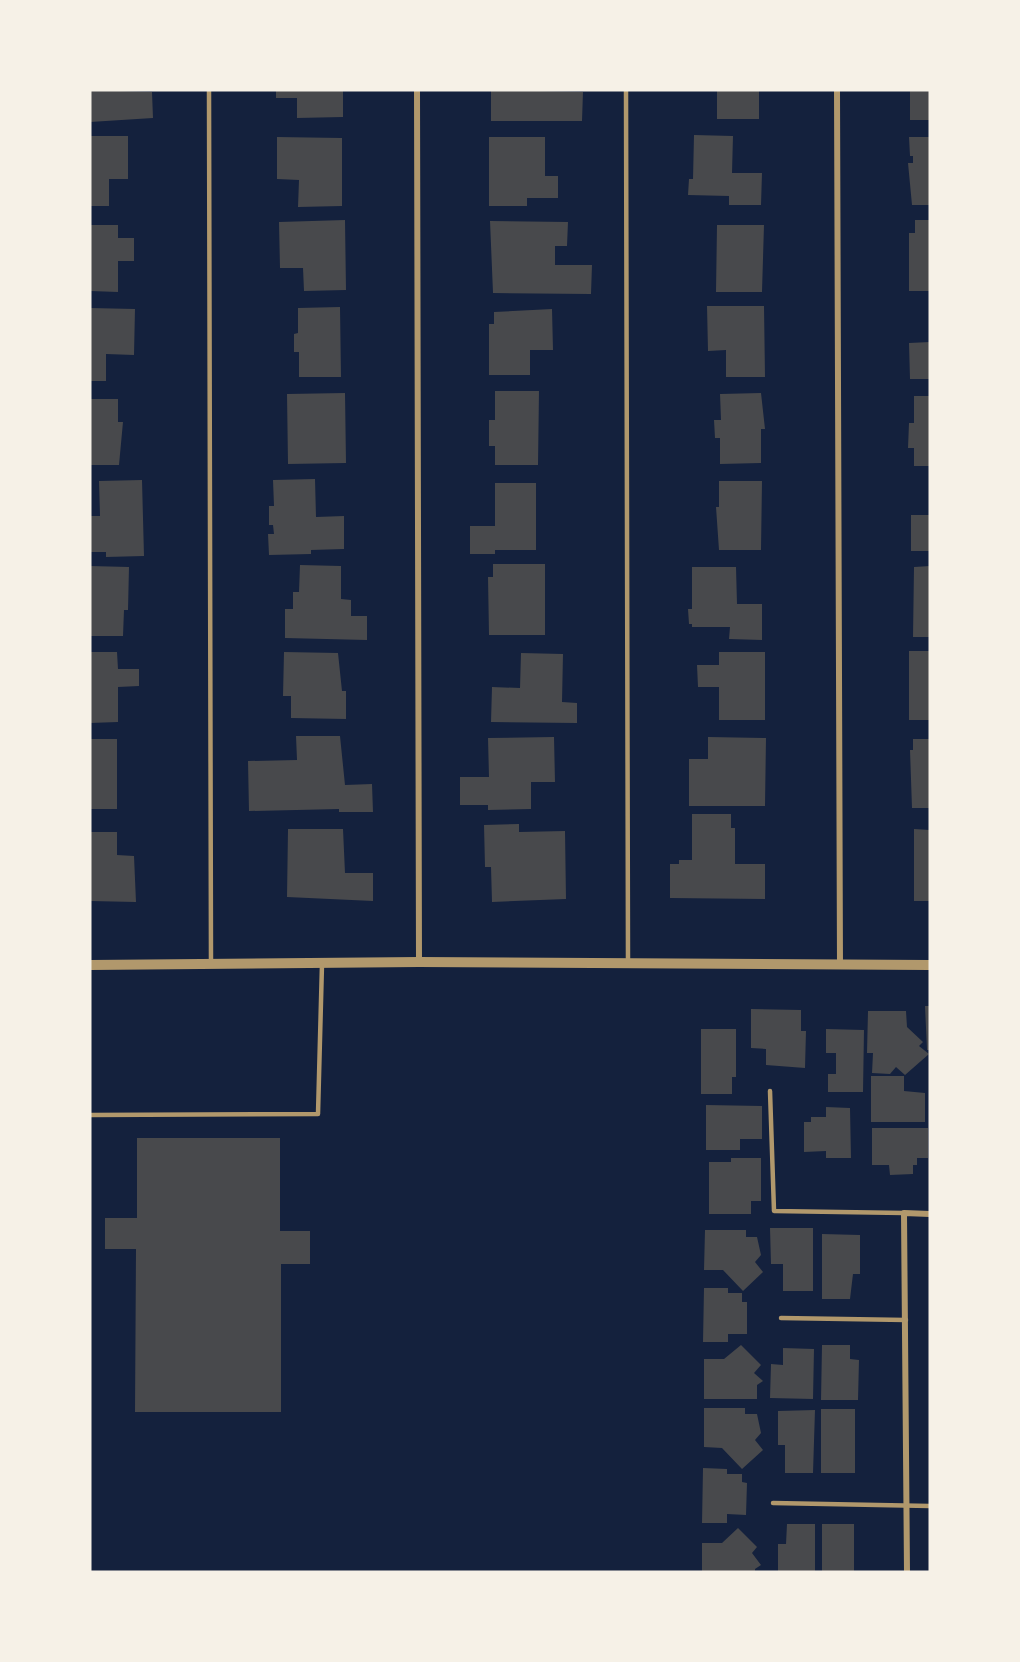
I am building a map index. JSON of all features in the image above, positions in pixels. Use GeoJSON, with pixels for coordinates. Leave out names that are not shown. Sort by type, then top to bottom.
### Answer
{"type":"FeatureCollection","features":[{"type":"Feature","properties":{"kind":"street"},"geometry":{"type":"LineString","coordinates":[[417,90],[419,962]]}},
{"type":"Feature","properties":{"kind":"street"},"geometry":{"type":"LineString","coordinates":[[837,90],[840,964]]}},
{"type":"Feature","properties":{"kind":"street"},"geometry":{"type":"LineString","coordinates":[[90,965],[419,962],[930,965]]}},
{"type":"Feature","properties":{"kind":"street"},"geometry":{"type":"LineString","coordinates":[[907,1572],[909,1506],[904,1213],[930,1214]]}},
{"type":"Feature","properties":{"kind":"lane"},"geometry":{"type":"LineString","coordinates":[[209,90],[211,964]]}},
{"type":"Feature","properties":{"kind":"lane"},"geometry":{"type":"LineString","coordinates":[[626,90],[628,962]]}},
{"type":"Feature","properties":{"kind":"lane"},"geometry":{"type":"LineString","coordinates":[[90,1115],[318,1114],[322,963]]}},
{"type":"Feature","properties":{"kind":"lane"},"geometry":{"type":"LineString","coordinates":[[770,1091],[774,1211],[904,1213]]}},
{"type":"Feature","properties":{"kind":"lane"},"geometry":{"type":"LineString","coordinates":[[781,1318],[906,1320]]}},
{"type":"Feature","properties":{"kind":"lane"},"geometry":{"type":"LineString","coordinates":[[773,1503],[930,1506]]}},
{"type":"Feature","properties":{"kind":"building"},"geometry":{"type":"Polygon","coordinates":[[[90,90],[152,92],[153,118],[90,122],[90,90]]]}},
{"type":"Feature","properties":{"kind":"building"},"geometry":{"type":"Polygon","coordinates":[[[276,90],[343,90],[343,117],[297,118],[297,98],[276,98],[276,90]]]}},
{"type":"Feature","properties":{"kind":"building"},"geometry":{"type":"Polygon","coordinates":[[[491,90],[583,92],[582,121],[491,121],[491,90]]]}},
{"type":"Feature","properties":{"kind":"building"},"geometry":{"type":"Polygon","coordinates":[[[717,90],[759,90],[759,119],[717,119],[717,90]]]}},
{"type":"Feature","properties":{"kind":"building"},"geometry":{"type":"Polygon","coordinates":[[[910,90],[930,90],[930,120],[910,120],[910,90]]]}},
{"type":"Feature","properties":{"kind":"building"},"geometry":{"type":"Polygon","coordinates":[[[694,135],[733,136],[732,173],[762,173],[761,205],[729,205],[729,196],[688,195],[689,179],[693,179],[694,135]]]}},
{"type":"Feature","properties":{"kind":"building"},"geometry":{"type":"Polygon","coordinates":[[[90,136],[128,136],[128,179],[109,179],[109,206],[90,206],[90,136]]]}},
{"type":"Feature","properties":{"kind":"building"},"geometry":{"type":"Polygon","coordinates":[[[277,137],[342,138],[342,206],[298,207],[299,180],[277,179],[277,137]]]}},
{"type":"Feature","properties":{"kind":"building"},"geometry":{"type":"Polygon","coordinates":[[[489,137],[545,137],[545,176],[558,176],[558,198],[527,198],[527,206],[489,206],[489,137]]]}},
{"type":"Feature","properties":{"kind":"building"},"geometry":{"type":"Polygon","coordinates":[[[909,137],[930,137],[930,205],[912,205],[908,163],[913,163],[913,156],[910,156],[909,137]]]}},
{"type":"Feature","properties":{"kind":"building"},"geometry":{"type":"Polygon","coordinates":[[[345,220],[346,290],[304,291],[303,268],[280,268],[279,222],[345,220]]]}},
{"type":"Feature","properties":{"kind":"building"},"geometry":{"type":"Polygon","coordinates":[[[915,220],[930,220],[930,291],[909,291],[909,233],[915,233],[915,220]]]}},
{"type":"Feature","properties":{"kind":"building"},"geometry":{"type":"Polygon","coordinates":[[[490,221],[568,222],[567,246],[555,246],[555,265],[592,265],[591,294],[493,293],[490,221]]]}},
{"type":"Feature","properties":{"kind":"building"},"geometry":{"type":"Polygon","coordinates":[[[90,225],[118,225],[118,238],[134,238],[134,261],[118,261],[118,292],[90,291],[90,225]]]}},
{"type":"Feature","properties":{"kind":"building"},"geometry":{"type":"Polygon","coordinates":[[[717,225],[764,225],[762,292],[716,292],[717,225]]]}},
{"type":"Feature","properties":{"kind":"building"},"geometry":{"type":"Polygon","coordinates":[[[707,306],[764,306],[765,377],[726,377],[726,350],[708,351],[707,306]]]}},
{"type":"Feature","properties":{"kind":"building"},"geometry":{"type":"Polygon","coordinates":[[[340,307],[341,377],[299,377],[299,352],[294,352],[294,334],[298,333],[298,308],[340,307]]]}},
{"type":"Feature","properties":{"kind":"building"},"geometry":{"type":"Polygon","coordinates":[[[90,308],[135,309],[134,355],[106,354],[106,381],[90,381],[90,308]]]}},
{"type":"Feature","properties":{"kind":"building"},"geometry":{"type":"Polygon","coordinates":[[[552,309],[553,350],[530,350],[530,375],[489,375],[489,324],[494,324],[494,312],[552,309]]]}},
{"type":"Feature","properties":{"kind":"building"},"geometry":{"type":"Polygon","coordinates":[[[930,342],[930,379],[910,379],[909,343],[930,342]]]}},
{"type":"Feature","properties":{"kind":"building"},"geometry":{"type":"Polygon","coordinates":[[[495,391],[539,391],[538,465],[495,465],[495,446],[489,446],[489,420],[495,420],[495,391]]]}},
{"type":"Feature","properties":{"kind":"building"},"geometry":{"type":"Polygon","coordinates":[[[345,393],[346,463],[288,464],[287,394],[345,393]]]}},
{"type":"Feature","properties":{"kind":"building"},"geometry":{"type":"Polygon","coordinates":[[[761,393],[765,429],[761,429],[761,463],[720,464],[720,438],[715,438],[714,420],[721,420],[720,394],[761,393]]]}},
{"type":"Feature","properties":{"kind":"building"},"geometry":{"type":"Polygon","coordinates":[[[914,396],[930,396],[930,466],[914,466],[914,448],[908,448],[909,423],[914,423],[914,396]]]}},
{"type":"Feature","properties":{"kind":"building"},"geometry":{"type":"Polygon","coordinates":[[[90,399],[118,399],[118,422],[123,422],[119,465],[90,465],[90,399]]]}},
{"type":"Feature","properties":{"kind":"building"},"geometry":{"type":"Polygon","coordinates":[[[315,479],[316,517],[344,516],[344,549],[311,550],[311,554],[269,555],[268,534],[274,534],[273,525],[269,525],[269,506],[274,506],[273,480],[315,479]]]}},
{"type":"Feature","properties":{"kind":"building"},"geometry":{"type":"Polygon","coordinates":[[[142,480],[144,556],[106,557],[106,552],[90,552],[90,516],[100,516],[99,481],[142,480]]]}},
{"type":"Feature","properties":{"kind":"building"},"geometry":{"type":"Polygon","coordinates":[[[719,481],[762,481],[761,550],[719,550],[716,507],[719,507],[719,481]]]}},
{"type":"Feature","properties":{"kind":"building"},"geometry":{"type":"Polygon","coordinates":[[[495,483],[536,483],[536,550],[495,550],[495,554],[470,554],[470,526],[495,526],[495,483]]]}},
{"type":"Feature","properties":{"kind":"building"},"geometry":{"type":"Polygon","coordinates":[[[911,515],[930,515],[930,551],[911,551],[911,515]]]}},
{"type":"Feature","properties":{"kind":"building"},"geometry":{"type":"Polygon","coordinates":[[[493,564],[545,564],[545,635],[489,635],[488,577],[493,577],[493,564]]]}},
{"type":"Feature","properties":{"kind":"building"},"geometry":{"type":"Polygon","coordinates":[[[300,565],[341,566],[341,599],[351,600],[351,616],[367,616],[367,640],[285,638],[285,609],[293,609],[293,592],[299,592],[300,565]]]}},
{"type":"Feature","properties":{"kind":"building"},"geometry":{"type":"Polygon","coordinates":[[[90,566],[129,567],[128,610],[124,610],[123,636],[90,636],[90,566]]]}},
{"type":"Feature","properties":{"kind":"building"},"geometry":{"type":"Polygon","coordinates":[[[930,566],[930,637],[913,637],[914,567],[930,566]]]}},
{"type":"Feature","properties":{"kind":"building"},"geometry":{"type":"Polygon","coordinates":[[[692,567],[736,567],[737,604],[762,604],[762,640],[729,639],[730,627],[692,627],[692,624],[689,624],[688,609],[692,609],[692,567]]]}},
{"type":"Feature","properties":{"kind":"building"},"geometry":{"type":"Polygon","coordinates":[[[909,651],[930,651],[930,720],[909,720],[909,651]]]}},
{"type":"Feature","properties":{"kind":"building"},"geometry":{"type":"Polygon","coordinates":[[[90,652],[117,652],[118,669],[139,669],[139,686],[118,687],[118,722],[90,723],[90,652]]]}},
{"type":"Feature","properties":{"kind":"building"},"geometry":{"type":"Polygon","coordinates":[[[284,652],[338,653],[342,691],[346,691],[346,719],[291,718],[291,696],[283,696],[284,652]]]}},
{"type":"Feature","properties":{"kind":"building"},"geometry":{"type":"Polygon","coordinates":[[[719,652],[765,652],[765,720],[719,720],[719,687],[698,687],[697,665],[719,665],[719,652]]]}},
{"type":"Feature","properties":{"kind":"building"},"geometry":{"type":"Polygon","coordinates":[[[521,653],[563,654],[562,702],[577,703],[577,723],[491,722],[492,687],[520,688],[521,653]]]}},
{"type":"Feature","properties":{"kind":"building"},"geometry":{"type":"Polygon","coordinates":[[[296,736],[340,736],[345,785],[372,784],[373,812],[339,812],[339,809],[249,811],[248,761],[297,760],[296,736]]]}},
{"type":"Feature","properties":{"kind":"building"},"geometry":{"type":"Polygon","coordinates":[[[554,737],[555,782],[531,782],[531,809],[488,810],[488,805],[460,805],[460,777],[489,777],[488,738],[554,737]]]}},
{"type":"Feature","properties":{"kind":"building"},"geometry":{"type":"Polygon","coordinates":[[[708,737],[766,738],[765,806],[689,806],[689,759],[708,759],[708,737]]]}},
{"type":"Feature","properties":{"kind":"building"},"geometry":{"type":"Polygon","coordinates":[[[90,739],[117,739],[117,809],[90,809],[90,739]]]}},
{"type":"Feature","properties":{"kind":"building"},"geometry":{"type":"Polygon","coordinates":[[[913,739],[930,739],[930,808],[912,808],[910,750],[913,750],[913,739]]]}},
{"type":"Feature","properties":{"kind":"building"},"geometry":{"type":"Polygon","coordinates":[[[692,814],[731,814],[731,828],[735,828],[735,864],[765,864],[765,899],[670,898],[670,864],[679,864],[679,860],[692,860],[692,814]]]}},
{"type":"Feature","properties":{"kind":"building"},"geometry":{"type":"Polygon","coordinates":[[[519,824],[519,832],[565,831],[566,899],[492,902],[491,867],[485,867],[484,825],[519,824]]]}},
{"type":"Feature","properties":{"kind":"building"},"geometry":{"type":"Polygon","coordinates":[[[288,829],[343,829],[345,873],[373,873],[373,901],[287,897],[288,829]]]}},
{"type":"Feature","properties":{"kind":"building"},"geometry":{"type":"Polygon","coordinates":[[[914,829],[930,830],[930,901],[914,901],[914,829]]]}},
{"type":"Feature","properties":{"kind":"building"},"geometry":{"type":"Polygon","coordinates":[[[90,832],[117,832],[117,855],[134,856],[136,902],[90,901],[90,832]]]}},
{"type":"Feature","properties":{"kind":"building"},"geometry":{"type":"Polygon","coordinates":[[[925,1006],[930,1006],[930,1050],[927,1050],[925,1006]]]}},
{"type":"Feature","properties":{"kind":"building"},"geometry":{"type":"Polygon","coordinates":[[[751,1009],[801,1010],[801,1031],[806,1031],[805,1068],[766,1065],[766,1049],[751,1048],[751,1009]]]}},
{"type":"Feature","properties":{"kind":"building"},"geometry":{"type":"Polygon","coordinates":[[[868,1011],[906,1011],[907,1027],[923,1042],[919,1046],[929,1054],[905,1075],[896,1067],[890,1074],[872,1073],[873,1053],[867,1053],[868,1011]]]}},
{"type":"Feature","properties":{"kind":"building"},"geometry":{"type":"Polygon","coordinates":[[[701,1029],[736,1029],[736,1077],[732,1077],[732,1094],[701,1094],[701,1029]]]}},
{"type":"Feature","properties":{"kind":"building"},"geometry":{"type":"Polygon","coordinates":[[[826,1029],[864,1030],[863,1092],[828,1092],[828,1074],[836,1074],[836,1053],[826,1053],[826,1029]]]}},
{"type":"Feature","properties":{"kind":"building"},"geometry":{"type":"Polygon","coordinates":[[[871,1076],[904,1076],[904,1091],[925,1093],[925,1122],[871,1122],[871,1076]]]}},
{"type":"Feature","properties":{"kind":"building"},"geometry":{"type":"Polygon","coordinates":[[[706,1105],[762,1106],[762,1139],[740,1139],[740,1150],[706,1150],[706,1105]]]}},
{"type":"Feature","properties":{"kind":"building"},"geometry":{"type":"Polygon","coordinates":[[[826,1107],[850,1108],[851,1158],[826,1158],[826,1151],[804,1152],[804,1122],[811,1122],[811,1117],[826,1117],[826,1107]]]}},
{"type":"Feature","properties":{"kind":"building"},"geometry":{"type":"Polygon","coordinates":[[[872,1128],[928,1128],[928,1158],[917,1158],[917,1165],[913,1165],[913,1174],[890,1175],[889,1165],[872,1165],[872,1128]]]}},
{"type":"Feature","properties":{"kind":"building"},"geometry":{"type":"Polygon","coordinates":[[[137,1138],[280,1138],[280,1231],[310,1231],[310,1264],[281,1264],[281,1412],[135,1412],[136,1249],[105,1249],[105,1218],[137,1218],[137,1138]]]}},
{"type":"Feature","properties":{"kind":"building"},"geometry":{"type":"Polygon","coordinates":[[[731,1158],[761,1158],[761,1201],[751,1201],[751,1214],[709,1214],[709,1162],[731,1162],[731,1158]]]}},
{"type":"Feature","properties":{"kind":"building"},"geometry":{"type":"Polygon","coordinates":[[[770,1228],[813,1228],[813,1291],[783,1291],[783,1264],[771,1264],[770,1228]]]}},
{"type":"Feature","properties":{"kind":"building"},"geometry":{"type":"Polygon","coordinates":[[[705,1230],[746,1230],[746,1237],[757,1237],[761,1255],[755,1262],[763,1272],[743,1291],[723,1270],[704,1270],[705,1230]]]}},
{"type":"Feature","properties":{"kind":"building"},"geometry":{"type":"Polygon","coordinates":[[[822,1234],[860,1235],[860,1274],[853,1274],[850,1299],[822,1299],[822,1234]]]}},
{"type":"Feature","properties":{"kind":"building"},"geometry":{"type":"Polygon","coordinates":[[[704,1288],[728,1288],[728,1293],[742,1293],[742,1302],[747,1302],[747,1334],[728,1334],[728,1342],[703,1342],[704,1288]]]}},
{"type":"Feature","properties":{"kind":"building"},"geometry":{"type":"Polygon","coordinates":[[[741,1345],[761,1365],[754,1373],[763,1381],[757,1385],[757,1399],[704,1399],[704,1359],[724,1359],[741,1345]]]}},
{"type":"Feature","properties":{"kind":"building"},"geometry":{"type":"Polygon","coordinates":[[[822,1345],[850,1345],[850,1359],[859,1360],[858,1400],[821,1400],[822,1345]]]}},
{"type":"Feature","properties":{"kind":"building"},"geometry":{"type":"Polygon","coordinates":[[[783,1348],[814,1349],[813,1399],[770,1398],[771,1364],[783,1365],[783,1348]]]}},
{"type":"Feature","properties":{"kind":"building"},"geometry":{"type":"Polygon","coordinates":[[[704,1408],[745,1408],[745,1414],[757,1414],[761,1433],[755,1440],[763,1450],[742,1469],[722,1448],[704,1447],[704,1408]]]}},
{"type":"Feature","properties":{"kind":"building"},"geometry":{"type":"Polygon","coordinates":[[[821,1409],[855,1409],[855,1473],[821,1473],[821,1409]]]}},
{"type":"Feature","properties":{"kind":"building"},"geometry":{"type":"Polygon","coordinates":[[[815,1410],[813,1473],[785,1473],[785,1445],[778,1445],[778,1411],[815,1410]]]}},
{"type":"Feature","properties":{"kind":"building"},"geometry":{"type":"Polygon","coordinates":[[[703,1468],[727,1469],[727,1474],[742,1474],[742,1482],[747,1483],[746,1515],[727,1514],[727,1523],[702,1523],[703,1468]]]}},
{"type":"Feature","properties":{"kind":"building"},"geometry":{"type":"Polygon","coordinates":[[[787,1524],[815,1524],[815,1572],[778,1572],[778,1544],[786,1544],[787,1524]]]}},
{"type":"Feature","properties":{"kind":"building"},"geometry":{"type":"Polygon","coordinates":[[[822,1524],[854,1524],[854,1572],[822,1572],[822,1524]]]}},
{"type":"Feature","properties":{"kind":"building"},"geometry":{"type":"Polygon","coordinates":[[[738,1528],[757,1547],[752,1553],[761,1565],[755,1569],[755,1572],[702,1572],[702,1543],[722,1543],[738,1528]]]}}]}
